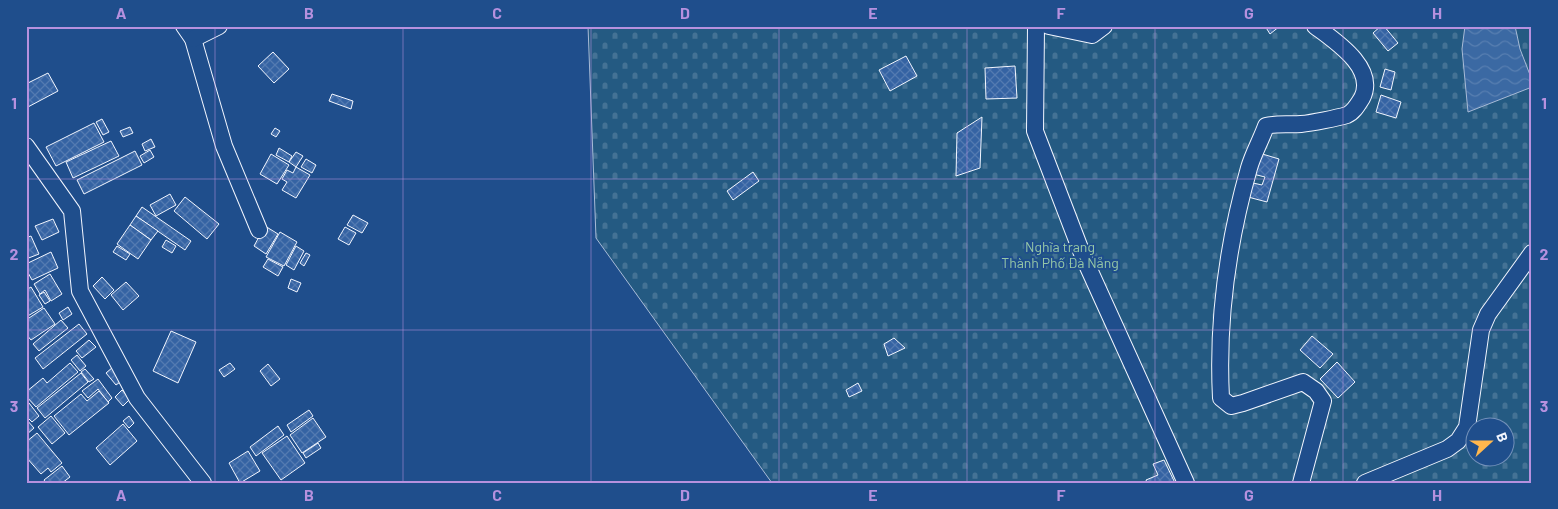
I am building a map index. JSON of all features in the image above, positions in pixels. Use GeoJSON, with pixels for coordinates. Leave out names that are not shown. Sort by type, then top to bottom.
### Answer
{"type":"FeatureCollection","features":[{"type":"Feature","properties":{"kind":"street"},"geometry":{"type":"LineString","coordinates":[[219,26],[189,33],[224,146],[259,230]]}},
{"type":"Feature","properties":{"kind":"street"},"geometry":{"type":"LineString","coordinates":[[1036,26],[1035,131],[1083,256],[1186,483]]}},
{"type":"Feature","properties":{"kind":"street"},"geometry":{"type":"LineString","coordinates":[[1049,26],[1092,35],[1104,26]]}},
{"type":"Feature","properties":{"kind":"street"},"geometry":{"type":"LineString","coordinates":[[1301,483],[1323,401],[1316,391],[1303,382],[1231,406],[1221,398],[1219,361],[1227,272],[1235,227],[1249,166],[1266,126],[1273,124],[1303,124],[1348,114],[1358,105],[1364,94],[1364,80],[1360,67],[1344,47],[1315,26]]}},
{"type":"Feature","properties":{"kind":"street"},"geometry":{"type":"LineString","coordinates":[[26,146],[72,211],[80,291],[137,398],[203,483]]}},
{"type":"Feature","properties":{"kind":"street"},"geometry":{"type":"LineString","coordinates":[[1365,483],[1447,449],[1458,441],[1466,427],[1481,330],[1501,293],[1532,253]]}},
{"type":"Feature","properties":{"kind":"green space","name":"Nghĩa trang Thành Phố Đà Nẵng"},"geometry":{"type":"Polygon","coordinates":[[[588,26],[1532,26],[1532,483],[772,483],[596,238],[588,26]]]}},
{"type":"Feature","properties":{"kind":"water"},"geometry":{"type":"Polygon","coordinates":[[[1465,26],[1515,26],[1520,49],[1532,80],[1532,87],[1468,112],[1462,49],[1465,26]]]}},
{"type":"Feature","properties":{"kind":"building"},"geometry":{"type":"Polygon","coordinates":[[[1265,26],[1280,26],[1270,34],[1265,26]]]}},
{"type":"Feature","properties":{"kind":"building"},"geometry":{"type":"Polygon","coordinates":[[[1381,26],[1384,26],[1398,43],[1388,51],[1373,33],[1381,26]]]}},
{"type":"Feature","properties":{"kind":"building"},"geometry":{"type":"Polygon","coordinates":[[[273,52],[289,69],[274,83],[258,66],[273,52]]]}},
{"type":"Feature","properties":{"kind":"building"},"geometry":{"type":"Polygon","coordinates":[[[906,56],[917,76],[890,91],[879,70],[906,56]]]}},
{"type":"Feature","properties":{"kind":"building"},"geometry":{"type":"Polygon","coordinates":[[[1015,66],[1017,98],[986,99],[985,68],[1015,66]]]}},
{"type":"Feature","properties":{"kind":"building"},"geometry":{"type":"Polygon","coordinates":[[[1385,69],[1395,72],[1391,90],[1380,87],[1385,69]]]}},
{"type":"Feature","properties":{"kind":"building"},"geometry":{"type":"Polygon","coordinates":[[[48,73],[58,91],[26,108],[26,84],[48,73]]]}},
{"type":"Feature","properties":{"kind":"building"},"geometry":{"type":"Polygon","coordinates":[[[332,94],[353,101],[351,109],[329,101],[332,94]]]}},
{"type":"Feature","properties":{"kind":"building"},"geometry":{"type":"Polygon","coordinates":[[[1381,95],[1401,102],[1396,118],[1376,112],[1381,95]]]}},
{"type":"Feature","properties":{"kind":"building"},"geometry":{"type":"Polygon","coordinates":[[[982,117],[980,168],[956,176],[957,133],[982,117]]]}},
{"type":"Feature","properties":{"kind":"building"},"geometry":{"type":"Polygon","coordinates":[[[102,119],[109,132],[103,135],[96,122],[102,119]]]}},
{"type":"Feature","properties":{"kind":"building"},"geometry":{"type":"Polygon","coordinates":[[[94,123],[104,142],[56,166],[46,147],[94,123]]]}},
{"type":"Feature","properties":{"kind":"building"},"geometry":{"type":"Polygon","coordinates":[[[130,127],[133,133],[123,137],[120,131],[130,127]]]}},
{"type":"Feature","properties":{"kind":"building"},"geometry":{"type":"Polygon","coordinates":[[[275,128],[280,131],[276,137],[271,134],[275,128]]]}},
{"type":"Feature","properties":{"kind":"building"},"geometry":{"type":"Polygon","coordinates":[[[151,139],[155,147],[145,151],[142,144],[151,139]]]}},
{"type":"Feature","properties":{"kind":"building"},"geometry":{"type":"Polygon","coordinates":[[[111,141],[119,156],[73,178],[66,162],[111,141]]]}},
{"type":"Feature","properties":{"kind":"building"},"geometry":{"type":"Polygon","coordinates":[[[279,148],[292,156],[289,162],[276,155],[279,148]]]}},
{"type":"Feature","properties":{"kind":"building"},"geometry":{"type":"Polygon","coordinates":[[[150,150],[154,157],[144,163],[140,156],[150,150]]]}},
{"type":"Feature","properties":{"kind":"building"},"geometry":{"type":"Polygon","coordinates":[[[135,151],[142,165],[84,194],[77,180],[135,151]]]}},
{"type":"Feature","properties":{"kind":"building"},"geometry":{"type":"Polygon","coordinates":[[[296,152],[303,156],[296,167],[289,162],[296,152]]]}},
{"type":"Feature","properties":{"kind":"building"},"geometry":{"type":"Polygon","coordinates":[[[1259,153],[1279,159],[1267,202],[1248,197],[1253,183],[1262,185],[1265,177],[1253,174],[1259,153]]]}},
{"type":"Feature","properties":{"kind":"building"},"geometry":{"type":"Polygon","coordinates":[[[271,154],[289,165],[277,184],[260,174],[271,154]]]}},
{"type":"Feature","properties":{"kind":"building"},"geometry":{"type":"Polygon","coordinates":[[[306,159],[316,165],[312,173],[301,167],[306,159]]]}},
{"type":"Feature","properties":{"kind":"building"},"geometry":{"type":"Polygon","coordinates":[[[296,167],[310,175],[296,198],[282,190],[287,182],[282,179],[287,170],[293,173],[296,167]]]}},
{"type":"Feature","properties":{"kind":"building"},"geometry":{"type":"Polygon","coordinates":[[[753,172],[759,181],[733,200],[727,191],[753,172]]]}},
{"type":"Feature","properties":{"kind":"building"},"geometry":{"type":"Polygon","coordinates":[[[170,194],[176,205],[156,216],[150,205],[170,194]]]}},
{"type":"Feature","properties":{"kind":"building"},"geometry":{"type":"Polygon","coordinates":[[[185,197],[219,224],[207,239],[174,211],[185,197]]]}},
{"type":"Feature","properties":{"kind":"building"},"geometry":{"type":"Polygon","coordinates":[[[142,207],[191,241],[185,250],[136,216],[142,207]]]}},
{"type":"Feature","properties":{"kind":"building"},"geometry":{"type":"Polygon","coordinates":[[[353,215],[368,223],[362,233],[347,225],[353,215]]]}},
{"type":"Feature","properties":{"kind":"building"},"geometry":{"type":"Polygon","coordinates":[[[136,216],[158,231],[151,240],[130,225],[136,216]]]}},
{"type":"Feature","properties":{"kind":"building"},"geometry":{"type":"Polygon","coordinates":[[[53,219],[59,232],[42,240],[35,226],[53,219]]]}},
{"type":"Feature","properties":{"kind":"building"},"geometry":{"type":"Polygon","coordinates":[[[130,225],[151,240],[138,259],[117,244],[130,225]]]}},
{"type":"Feature","properties":{"kind":"building"},"geometry":{"type":"Polygon","coordinates":[[[265,226],[278,234],[266,254],[254,246],[265,226]]]}},
{"type":"Feature","properties":{"kind":"building"},"geometry":{"type":"Polygon","coordinates":[[[345,227],[356,233],[349,245],[338,239],[345,227]]]}},
{"type":"Feature","properties":{"kind":"building"},"geometry":{"type":"Polygon","coordinates":[[[280,232],[297,242],[284,266],[266,257],[280,232]]]}},
{"type":"Feature","properties":{"kind":"building"},"geometry":{"type":"Polygon","coordinates":[[[31,236],[39,254],[26,259],[26,238],[31,236]]]}},
{"type":"Feature","properties":{"kind":"building"},"geometry":{"type":"Polygon","coordinates":[[[166,240],[176,246],[172,253],[162,247],[166,240]]]}},
{"type":"Feature","properties":{"kind":"building"},"geometry":{"type":"Polygon","coordinates":[[[117,246],[130,254],[126,260],[113,252],[117,246]]]}},
{"type":"Feature","properties":{"kind":"building"},"geometry":{"type":"Polygon","coordinates":[[[296,246],[304,251],[294,270],[286,265],[296,246]]]}},
{"type":"Feature","properties":{"kind":"building"},"geometry":{"type":"Polygon","coordinates":[[[51,252],[58,268],[32,280],[26,269],[26,264],[51,252]]]}},
{"type":"Feature","properties":{"kind":"building"},"geometry":{"type":"Polygon","coordinates":[[[306,253],[310,255],[304,266],[300,263],[306,253]]]}},
{"type":"Feature","properties":{"kind":"building"},"geometry":{"type":"Polygon","coordinates":[[[268,259],[283,267],[278,276],[263,267],[268,259]]]}},
{"type":"Feature","properties":{"kind":"building"},"geometry":{"type":"Polygon","coordinates":[[[50,274],[62,294],[51,301],[45,290],[40,294],[34,284],[50,274]]]}},
{"type":"Feature","properties":{"kind":"building"},"geometry":{"type":"Polygon","coordinates":[[[102,277],[114,290],[105,299],[93,286],[102,277]]]}},
{"type":"Feature","properties":{"kind":"building"},"geometry":{"type":"Polygon","coordinates":[[[291,279],[301,283],[297,292],[288,288],[291,279]]]}},
{"type":"Feature","properties":{"kind":"building"},"geometry":{"type":"Polygon","coordinates":[[[126,282],[139,296],[123,310],[111,295],[126,282]]]}},
{"type":"Feature","properties":{"kind":"building"},"geometry":{"type":"Polygon","coordinates":[[[31,287],[43,307],[26,317],[26,290],[31,287]]]}},
{"type":"Feature","properties":{"kind":"building"},"geometry":{"type":"Polygon","coordinates":[[[44,292],[50,301],[45,304],[39,295],[44,292]]]}},
{"type":"Feature","properties":{"kind":"building"},"geometry":{"type":"Polygon","coordinates":[[[68,307],[72,314],[63,320],[59,313],[68,307]]]}},
{"type":"Feature","properties":{"kind":"building"},"geometry":{"type":"Polygon","coordinates":[[[44,308],[55,324],[31,340],[26,334],[26,320],[44,308]]]}},
{"type":"Feature","properties":{"kind":"building"},"geometry":{"type":"Polygon","coordinates":[[[61,320],[68,328],[39,351],[33,344],[61,320]]]}},
{"type":"Feature","properties":{"kind":"building"},"geometry":{"type":"Polygon","coordinates":[[[79,324],[87,334],[43,369],[35,358],[79,324]]]}},
{"type":"Feature","properties":{"kind":"building"},"geometry":{"type":"Polygon","coordinates":[[[171,331],[196,342],[178,383],[153,371],[171,331]]]}},
{"type":"Feature","properties":{"kind":"building"},"geometry":{"type":"Polygon","coordinates":[[[1312,336],[1333,354],[1320,368],[1300,350],[1312,336]]]}},
{"type":"Feature","properties":{"kind":"building"},"geometry":{"type":"Polygon","coordinates":[[[894,338],[905,348],[888,356],[884,344],[894,338]]]}},
{"type":"Feature","properties":{"kind":"building"},"geometry":{"type":"Polygon","coordinates":[[[89,340],[96,347],[82,358],[76,351],[89,340]]]}},
{"type":"Feature","properties":{"kind":"building"},"geometry":{"type":"Polygon","coordinates":[[[77,355],[86,366],[80,371],[71,360],[77,355]]]}},
{"type":"Feature","properties":{"kind":"building"},"geometry":{"type":"Polygon","coordinates":[[[1337,362],[1355,382],[1338,398],[1320,379],[1337,362]]]}},
{"type":"Feature","properties":{"kind":"building"},"geometry":{"type":"Polygon","coordinates":[[[70,363],[78,372],[36,407],[26,396],[26,392],[43,378],[47,383],[70,363]]]}},
{"type":"Feature","properties":{"kind":"building"},"geometry":{"type":"Polygon","coordinates":[[[230,363],[235,369],[224,377],[219,370],[230,363]]]}},
{"type":"Feature","properties":{"kind":"building"},"geometry":{"type":"Polygon","coordinates":[[[268,364],[280,379],[271,386],[260,371],[268,364]]]}},
{"type":"Feature","properties":{"kind":"building"},"geometry":{"type":"Polygon","coordinates":[[[113,367],[123,380],[116,385],[106,373],[113,367]]]}},
{"type":"Feature","properties":{"kind":"building"},"geometry":{"type":"Polygon","coordinates":[[[85,369],[94,379],[89,382],[81,372],[85,369]]]}},
{"type":"Feature","properties":{"kind":"building"},"geometry":{"type":"Polygon","coordinates":[[[81,373],[88,382],[45,418],[37,408],[81,373]]]}},
{"type":"Feature","properties":{"kind":"building"},"geometry":{"type":"Polygon","coordinates":[[[98,379],[112,398],[108,402],[98,389],[88,398],[82,391],[98,379]]]}},
{"type":"Feature","properties":{"kind":"building"},"geometry":{"type":"Polygon","coordinates":[[[858,383],[862,391],[849,397],[846,390],[858,383]]]}},
{"type":"Feature","properties":{"kind":"building"},"geometry":{"type":"Polygon","coordinates":[[[122,390],[130,399],[123,406],[115,397],[122,390]]]}},
{"type":"Feature","properties":{"kind":"building"},"geometry":{"type":"Polygon","coordinates":[[[99,391],[109,403],[69,435],[54,416],[81,394],[87,401],[99,391]]]}},
{"type":"Feature","properties":{"kind":"building"},"geometry":{"type":"Polygon","coordinates":[[[29,403],[39,416],[32,422],[26,416],[26,406],[29,403]]]}},
{"type":"Feature","properties":{"kind":"building"},"geometry":{"type":"Polygon","coordinates":[[[309,410],[313,416],[291,432],[287,425],[309,410]]]}},
{"type":"Feature","properties":{"kind":"building"},"geometry":{"type":"Polygon","coordinates":[[[51,416],[65,433],[52,444],[38,427],[51,416]]]}},
{"type":"Feature","properties":{"kind":"building"},"geometry":{"type":"Polygon","coordinates":[[[129,416],[134,423],[129,428],[123,421],[129,416]]]}},
{"type":"Feature","properties":{"kind":"building"},"geometry":{"type":"Polygon","coordinates":[[[313,418],[326,437],[302,453],[290,435],[313,418]]]}},
{"type":"Feature","properties":{"kind":"building"},"geometry":{"type":"Polygon","coordinates":[[[26,419],[34,428],[26,435],[26,419]]]}},
{"type":"Feature","properties":{"kind":"building"},"geometry":{"type":"Polygon","coordinates":[[[123,424],[137,441],[110,465],[96,448],[123,424]]]}},
{"type":"Feature","properties":{"kind":"building"},"geometry":{"type":"Polygon","coordinates":[[[278,426],[284,435],[256,456],[250,447],[278,426]]]}},
{"type":"Feature","properties":{"kind":"building"},"geometry":{"type":"Polygon","coordinates":[[[37,433],[62,463],[51,472],[48,468],[41,474],[26,457],[26,442],[37,433]]]}},
{"type":"Feature","properties":{"kind":"building"},"geometry":{"type":"Polygon","coordinates":[[[287,436],[305,463],[281,480],[262,453],[287,436]]]}},
{"type":"Feature","properties":{"kind":"building"},"geometry":{"type":"Polygon","coordinates":[[[318,443],[321,448],[306,458],[303,453],[318,443]]]}},
{"type":"Feature","properties":{"kind":"building"},"geometry":{"type":"Polygon","coordinates":[[[248,451],[260,471],[240,483],[229,463],[248,451]]]}},
{"type":"Feature","properties":{"kind":"building"},"geometry":{"type":"Polygon","coordinates":[[[1164,460],[1175,483],[1147,483],[1146,480],[1158,475],[1153,464],[1164,460]]]}},
{"type":"Feature","properties":{"kind":"building"},"geometry":{"type":"Polygon","coordinates":[[[62,466],[70,477],[62,483],[46,483],[44,480],[62,466]]]}}]}
